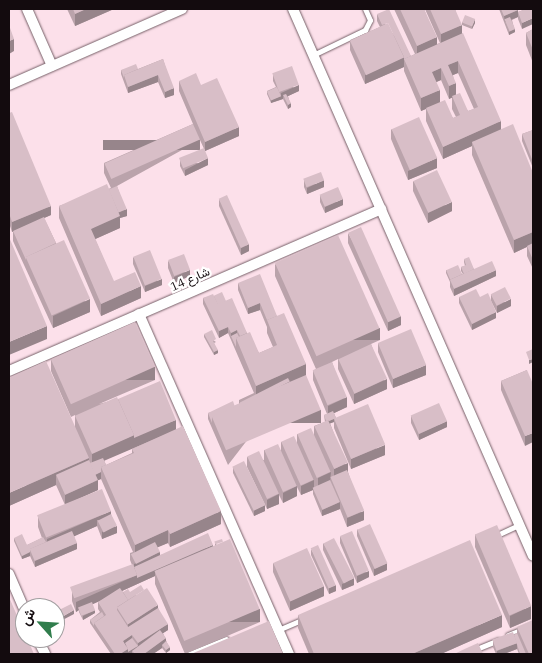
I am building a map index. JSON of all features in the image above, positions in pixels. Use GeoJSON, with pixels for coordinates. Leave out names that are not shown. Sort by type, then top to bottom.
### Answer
{"type":"FeatureCollection","features":[{"type":"Feature","properties":{"kind":"street"},"geometry":{"type":"LineString","coordinates":[[27,9],[52,66]]}},
{"type":"Feature","properties":{"kind":"street"},"geometry":{"type":"LineString","coordinates":[[9,85],[182,9]]}},
{"type":"Feature","properties":{"kind":"street"},"geometry":{"type":"LineString","coordinates":[[293,9],[533,556]]}},
{"type":"Feature","properties":{"kind":"street","name":"شارع 14"},"geometry":{"type":"LineString","coordinates":[[9,371],[381,209]]}},
{"type":"Feature","properties":{"kind":"street"},"geometry":{"type":"LineString","coordinates":[[139,314],[270,622],[278,630],[289,654]]}},
{"type":"Feature","properties":{"kind":"street"},"geometry":{"type":"LineString","coordinates":[[9,574],[20,598]]}},
{"type":"Feature","properties":{"kind":"lane"},"geometry":{"type":"LineString","coordinates":[[313,55],[365,30],[370,20],[365,9]]}},
{"type":"Feature","properties":{"kind":"lane"},"geometry":{"type":"LineString","coordinates":[[484,540],[520,525]]}},
{"type":"Feature","properties":{"kind":"lane"},"geometry":{"type":"LineString","coordinates":[[278,630],[314,615]]}},
{"type":"Feature","properties":{"kind":"lane"},"geometry":{"type":"LineString","coordinates":[[464,654],[533,624]]}},
{"type":"Feature","properties":{"kind":"lane"},"geometry":{"type":"LineString","coordinates":[[189,654],[232,637]]}},
{"type":"Feature","properties":{"kind":"shaded area"},"geometry":{"type":"Polygon","coordinates":[[[9,9],[533,9],[533,654],[9,654],[9,9]]]}},
{"type":"Feature","properties":{"kind":"building"},"geometry":{"type":"Polygon","coordinates":[[[73,9],[86,9],[75,14],[73,9]]]}},
{"type":"Feature","properties":{"kind":"building"},"geometry":{"type":"Polygon","coordinates":[[[389,9],[411,56],[404,59],[388,23],[382,25],[377,14],[389,9]]]}},
{"type":"Feature","properties":{"kind":"building"},"geometry":{"type":"Polygon","coordinates":[[[400,9],[424,9],[437,37],[417,46],[400,9]]]}},
{"type":"Feature","properties":{"kind":"building"},"geometry":{"type":"Polygon","coordinates":[[[430,9],[455,9],[462,25],[441,34],[430,9]]]}},
{"type":"Feature","properties":{"kind":"building"},"geometry":{"type":"Polygon","coordinates":[[[501,9],[518,9],[518,10],[504,16],[501,9]]]}},
{"type":"Feature","properties":{"kind":"building"},"geometry":{"type":"Polygon","coordinates":[[[533,9],[533,18],[522,23],[518,12],[533,9]]]}},
{"type":"Feature","properties":{"kind":"building"},"geometry":{"type":"Polygon","coordinates":[[[465,15],[475,19],[472,27],[462,22],[465,15]]]}},
{"type":"Feature","properties":{"kind":"building"},"geometry":{"type":"Polygon","coordinates":[[[510,17],[515,29],[510,31],[504,19],[510,17]]]}},
{"type":"Feature","properties":{"kind":"building"},"geometry":{"type":"Polygon","coordinates":[[[388,23],[404,57],[366,75],[350,41],[388,23]]]}},
{"type":"Feature","properties":{"kind":"building"},"geometry":{"type":"Polygon","coordinates":[[[9,25],[14,39],[9,41],[9,25]]]}},
{"type":"Feature","properties":{"kind":"building"},"geometry":{"type":"Polygon","coordinates":[[[533,29],[533,50],[526,33],[533,29]]]}},
{"type":"Feature","properties":{"kind":"building"},"geometry":{"type":"Polygon","coordinates":[[[463,33],[501,121],[443,147],[426,108],[445,100],[453,118],[460,115],[452,96],[460,93],[468,111],[478,107],[458,61],[448,65],[456,83],[449,86],[441,68],[432,72],[440,90],[421,98],[404,59],[463,33]]]}},
{"type":"Feature","properties":{"kind":"building"},"geometry":{"type":"Polygon","coordinates":[[[163,59],[174,88],[165,92],[158,75],[128,87],[124,75],[163,59]]]}},
{"type":"Feature","properties":{"kind":"building"},"geometry":{"type":"Polygon","coordinates":[[[136,64],[138,69],[124,75],[124,78],[121,70],[136,64]]]}},
{"type":"Feature","properties":{"kind":"building"},"geometry":{"type":"Polygon","coordinates":[[[292,66],[299,85],[279,92],[272,73],[292,66]]]}},
{"type":"Feature","properties":{"kind":"building"},"geometry":{"type":"Polygon","coordinates":[[[196,73],[201,85],[217,78],[239,127],[205,142],[179,81],[196,73]]]}},
{"type":"Feature","properties":{"kind":"building"},"geometry":{"type":"Polygon","coordinates":[[[277,87],[281,96],[271,101],[267,91],[277,87]]]}},
{"type":"Feature","properties":{"kind":"building"},"geometry":{"type":"Polygon","coordinates":[[[286,94],[291,103],[288,105],[283,95],[286,94]]]}},
{"type":"Feature","properties":{"kind":"building"},"geometry":{"type":"Polygon","coordinates":[[[12,112],[51,206],[12,222],[9,213],[9,113],[12,112]]]}},
{"type":"Feature","properties":{"kind":"building"},"geometry":{"type":"Polygon","coordinates":[[[419,117],[437,158],[410,170],[392,129],[419,117]]]}},
{"type":"Feature","properties":{"kind":"building"},"geometry":{"type":"Polygon","coordinates":[[[193,124],[200,140],[111,179],[104,163],[193,124]]]}},
{"type":"Feature","properties":{"kind":"building"},"geometry":{"type":"Polygon","coordinates":[[[513,124],[533,173],[533,232],[514,240],[472,142],[513,124]]]}},
{"type":"Feature","properties":{"kind":"building"},"geometry":{"type":"Polygon","coordinates":[[[533,130],[533,162],[522,134],[533,130]]]}},
{"type":"Feature","properties":{"kind":"building"},"geometry":{"type":"Polygon","coordinates":[[[204,148],[208,158],[183,168],[179,158],[204,148]]]}},
{"type":"Feature","properties":{"kind":"building"},"geometry":{"type":"Polygon","coordinates":[[[437,170],[452,202],[428,213],[413,181],[437,170]]]}},
{"type":"Feature","properties":{"kind":"building"},"geometry":{"type":"Polygon","coordinates":[[[321,172],[324,180],[306,187],[303,179],[321,172]]]}},
{"type":"Feature","properties":{"kind":"building"},"geometry":{"type":"Polygon","coordinates":[[[107,184],[120,216],[91,229],[114,281],[135,272],[141,286],[101,304],[59,206],[107,184]]]}},
{"type":"Feature","properties":{"kind":"building"},"geometry":{"type":"Polygon","coordinates":[[[117,186],[127,209],[118,213],[109,190],[117,186]]]}},
{"type":"Feature","properties":{"kind":"building"},"geometry":{"type":"Polygon","coordinates":[[[338,187],[343,199],[325,207],[320,195],[338,187]]]}},
{"type":"Feature","properties":{"kind":"building"},"geometry":{"type":"Polygon","coordinates":[[[227,195],[249,244],[241,248],[219,199],[227,195]]]}},
{"type":"Feature","properties":{"kind":"building"},"geometry":{"type":"Polygon","coordinates":[[[44,217],[56,243],[26,257],[26,260],[13,231],[44,217]]]}},
{"type":"Feature","properties":{"kind":"building"},"geometry":{"type":"Polygon","coordinates":[[[361,227],[401,317],[388,322],[348,233],[361,227]]]}},
{"type":"Feature","properties":{"kind":"building"},"geometry":{"type":"Polygon","coordinates":[[[338,235],[379,328],[316,356],[275,263],[338,235]]]}},
{"type":"Feature","properties":{"kind":"building"},"geometry":{"type":"Polygon","coordinates":[[[9,237],[47,326],[9,342],[9,237]]]}},
{"type":"Feature","properties":{"kind":"building"},"geometry":{"type":"Polygon","coordinates":[[[64,240],[90,298],[52,316],[26,257],[64,240]]]}},
{"type":"Feature","properties":{"kind":"building"},"geometry":{"type":"Polygon","coordinates":[[[533,243],[533,260],[527,246],[533,243]]]}},
{"type":"Feature","properties":{"kind":"building"},"geometry":{"type":"Polygon","coordinates":[[[150,250],[162,279],[145,285],[133,257],[150,250]]]}},
{"type":"Feature","properties":{"kind":"building"},"geometry":{"type":"Polygon","coordinates":[[[184,254],[190,270],[174,276],[168,260],[184,254]]]}},
{"type":"Feature","properties":{"kind":"building"},"geometry":{"type":"Polygon","coordinates":[[[469,257],[474,269],[464,274],[461,267],[466,265],[464,259],[469,257]]]}},
{"type":"Feature","properties":{"kind":"building"},"geometry":{"type":"Polygon","coordinates":[[[492,261],[496,270],[454,289],[450,280],[492,261]]]}},
{"type":"Feature","properties":{"kind":"building"},"geometry":{"type":"Polygon","coordinates":[[[458,265],[462,274],[450,279],[446,270],[458,265]]]}},
{"type":"Feature","properties":{"kind":"building"},"geometry":{"type":"Polygon","coordinates":[[[260,274],[277,316],[267,320],[260,303],[248,308],[238,283],[260,274]]]}},
{"type":"Feature","properties":{"kind":"building"},"geometry":{"type":"Polygon","coordinates":[[[505,287],[511,299],[497,306],[491,294],[505,287]]]}},
{"type":"Feature","properties":{"kind":"building"},"geometry":{"type":"Polygon","coordinates":[[[476,289],[480,297],[488,293],[496,312],[472,324],[459,297],[476,289]]]}},
{"type":"Feature","properties":{"kind":"building"},"geometry":{"type":"Polygon","coordinates":[[[222,292],[226,301],[218,305],[214,296],[222,292]]]}},
{"type":"Feature","properties":{"kind":"building"},"geometry":{"type":"Polygon","coordinates":[[[213,294],[218,304],[232,298],[247,333],[240,336],[237,330],[231,333],[228,327],[219,331],[203,298],[213,294]]]}},
{"type":"Feature","properties":{"kind":"building"},"geometry":{"type":"Polygon","coordinates":[[[284,313],[306,364],[256,386],[236,338],[250,332],[259,353],[277,345],[267,320],[284,313]]]}},
{"type":"Feature","properties":{"kind":"building"},"geometry":{"type":"Polygon","coordinates":[[[135,322],[155,367],[71,404],[51,359],[135,322]]]}},
{"type":"Feature","properties":{"kind":"building"},"geometry":{"type":"Polygon","coordinates":[[[411,329],[426,365],[393,379],[378,343],[411,329]]]}},
{"type":"Feature","properties":{"kind":"building"},"geometry":{"type":"Polygon","coordinates":[[[212,330],[216,339],[213,341],[218,350],[214,352],[204,334],[212,330]]]}},
{"type":"Feature","properties":{"kind":"building"},"geometry":{"type":"Polygon","coordinates":[[[237,333],[239,337],[236,338],[236,347],[231,336],[237,333]]]}},
{"type":"Feature","properties":{"kind":"building"},"geometry":{"type":"Polygon","coordinates":[[[371,344],[387,378],[354,394],[338,359],[371,344]]]}},
{"type":"Feature","properties":{"kind":"building"},"geometry":{"type":"Polygon","coordinates":[[[533,349],[533,359],[529,360],[526,352],[533,349]]]}},
{"type":"Feature","properties":{"kind":"building"},"geometry":{"type":"Polygon","coordinates":[[[46,361],[89,458],[9,493],[9,378],[46,361]]]}},
{"type":"Feature","properties":{"kind":"building"},"geometry":{"type":"Polygon","coordinates":[[[332,362],[347,397],[328,405],[313,370],[332,362]]]}},
{"type":"Feature","properties":{"kind":"building"},"geometry":{"type":"Polygon","coordinates":[[[527,370],[533,384],[533,433],[525,436],[501,381],[527,370]]]}},
{"type":"Feature","properties":{"kind":"building"},"geometry":{"type":"Polygon","coordinates":[[[306,375],[321,410],[226,450],[211,415],[306,375]]]}},
{"type":"Feature","properties":{"kind":"building"},"geometry":{"type":"Polygon","coordinates":[[[288,378],[290,382],[242,406],[240,403],[288,378]]]}},
{"type":"Feature","properties":{"kind":"building"},"geometry":{"type":"Polygon","coordinates":[[[160,381],[176,420],[134,438],[118,399],[160,381]]]}},
{"type":"Feature","properties":{"kind":"building"},"geometry":{"type":"Polygon","coordinates":[[[117,397],[134,435],[92,454],[75,416],[117,397]]]}},
{"type":"Feature","properties":{"kind":"building"},"geometry":{"type":"Polygon","coordinates":[[[233,401],[235,407],[212,417],[212,423],[208,413],[233,401]]]}},
{"type":"Feature","properties":{"kind":"building"},"geometry":{"type":"Polygon","coordinates":[[[439,403],[447,421],[419,434],[411,416],[439,403]]]}},
{"type":"Feature","properties":{"kind":"building"},"geometry":{"type":"Polygon","coordinates":[[[368,404],[385,445],[351,459],[334,418],[368,404]]]}},
{"type":"Feature","properties":{"kind":"building"},"geometry":{"type":"Polygon","coordinates":[[[333,411],[336,418],[326,421],[324,415],[333,411]]]}},
{"type":"Feature","properties":{"kind":"building"},"geometry":{"type":"Polygon","coordinates":[[[328,420],[348,463],[334,469],[314,426],[328,420]]]}},
{"type":"Feature","properties":{"kind":"building"},"geometry":{"type":"Polygon","coordinates":[[[183,426],[221,511],[170,534],[168,530],[135,545],[101,467],[134,453],[132,449],[183,426]]]}},
{"type":"Feature","properties":{"kind":"building"},"geometry":{"type":"Polygon","coordinates":[[[311,428],[331,472],[317,478],[297,434],[311,428]]]}},
{"type":"Feature","properties":{"kind":"building"},"geometry":{"type":"Polygon","coordinates":[[[294,436],[314,480],[301,486],[281,442],[294,436]]]}},
{"type":"Feature","properties":{"kind":"building"},"geometry":{"type":"Polygon","coordinates":[[[278,444],[297,486],[283,492],[264,450],[278,444]]]}},
{"type":"Feature","properties":{"kind":"building"},"geometry":{"type":"Polygon","coordinates":[[[259,451],[279,494],[267,499],[247,456],[259,451]]]}},
{"type":"Feature","properties":{"kind":"building"},"geometry":{"type":"Polygon","coordinates":[[[103,458],[106,465],[101,467],[101,472],[95,475],[90,463],[103,458]]]}},
{"type":"Feature","properties":{"kind":"building"},"geometry":{"type":"Polygon","coordinates":[[[89,460],[98,480],[65,495],[56,475],[89,460]]]}},
{"type":"Feature","properties":{"kind":"building"},"geometry":{"type":"Polygon","coordinates":[[[244,461],[265,505],[254,511],[232,467],[244,461]]]}},
{"type":"Feature","properties":{"kind":"building"},"geometry":{"type":"Polygon","coordinates":[[[347,470],[364,511],[348,518],[330,477],[347,470]]]}},
{"type":"Feature","properties":{"kind":"building"},"geometry":{"type":"Polygon","coordinates":[[[330,480],[340,502],[322,510],[313,488],[330,480]]]}},
{"type":"Feature","properties":{"kind":"building"},"geometry":{"type":"Polygon","coordinates":[[[102,489],[111,511],[46,537],[37,515],[102,489]]]}},
{"type":"Feature","properties":{"kind":"building"},"geometry":{"type":"Polygon","coordinates":[[[111,514],[117,526],[104,532],[98,521],[111,514]]]}},
{"type":"Feature","properties":{"kind":"building"},"geometry":{"type":"Polygon","coordinates":[[[370,524],[387,563],[375,569],[357,530],[370,524]]]}},
{"type":"Feature","properties":{"kind":"building"},"geometry":{"type":"Polygon","coordinates":[[[497,525],[531,606],[509,615],[475,534],[497,525]]]}},
{"type":"Feature","properties":{"kind":"building"},"geometry":{"type":"Polygon","coordinates":[[[72,531],[77,543],[35,561],[30,549],[72,531]]]}},
{"type":"Feature","properties":{"kind":"building"},"geometry":{"type":"Polygon","coordinates":[[[352,531],[369,571],[357,576],[340,536],[352,531]]]}},
{"type":"Feature","properties":{"kind":"building"},"geometry":{"type":"Polygon","coordinates":[[[208,533],[213,545],[137,578],[134,567],[208,533]]]}},
{"type":"Feature","properties":{"kind":"building"},"geometry":{"type":"Polygon","coordinates":[[[22,534],[27,545],[43,537],[46,542],[30,549],[30,552],[22,556],[14,538],[22,534]]]}},
{"type":"Feature","properties":{"kind":"building"},"geometry":{"type":"Polygon","coordinates":[[[334,538],[354,578],[344,584],[323,543],[334,538]]]}},
{"type":"Feature","properties":{"kind":"building"},"geometry":{"type":"Polygon","coordinates":[[[222,539],[223,542],[215,544],[214,541],[222,539]]]}},
{"type":"Feature","properties":{"kind":"building"},"geometry":{"type":"Polygon","coordinates":[[[230,539],[260,609],[184,641],[155,571],[230,539]]]}},
{"type":"Feature","properties":{"kind":"building"},"geometry":{"type":"Polygon","coordinates":[[[470,540],[502,615],[412,654],[314,654],[298,615],[470,540]]]}},
{"type":"Feature","properties":{"kind":"building"},"geometry":{"type":"Polygon","coordinates":[[[155,542],[160,552],[136,564],[131,554],[155,542]]]}},
{"type":"Feature","properties":{"kind":"building"},"geometry":{"type":"Polygon","coordinates":[[[318,545],[336,585],[329,588],[311,548],[318,545]]]}},
{"type":"Feature","properties":{"kind":"building"},"geometry":{"type":"Polygon","coordinates":[[[307,548],[324,586],[290,601],[273,563],[307,548]]]}},
{"type":"Feature","properties":{"kind":"building"},"geometry":{"type":"Polygon","coordinates":[[[133,564],[137,575],[74,598],[70,587],[133,564]]]}},
{"type":"Feature","properties":{"kind":"building"},"geometry":{"type":"Polygon","coordinates":[[[141,585],[144,590],[128,600],[123,592],[128,589],[130,592],[141,585]]]}},
{"type":"Feature","properties":{"kind":"building"},"geometry":{"type":"Polygon","coordinates":[[[120,588],[128,600],[117,607],[117,610],[128,627],[158,608],[168,624],[138,643],[132,635],[123,641],[128,649],[120,654],[115,654],[94,623],[106,615],[98,602],[120,588]]]}},
{"type":"Feature","properties":{"kind":"building"},"geometry":{"type":"Polygon","coordinates":[[[147,588],[158,605],[128,624],[117,608],[147,588]]]}},
{"type":"Feature","properties":{"kind":"building"},"geometry":{"type":"Polygon","coordinates":[[[9,597],[15,611],[15,648],[31,648],[34,654],[9,654],[9,597]]]}},
{"type":"Feature","properties":{"kind":"building"},"geometry":{"type":"Polygon","coordinates":[[[92,602],[95,610],[81,616],[78,607],[92,602]]]}},
{"type":"Feature","properties":{"kind":"building"},"geometry":{"type":"Polygon","coordinates":[[[71,604],[74,610],[65,615],[65,607],[71,604]]]}},
{"type":"Feature","properties":{"kind":"building"},"geometry":{"type":"Polygon","coordinates":[[[102,612],[104,616],[94,623],[94,626],[90,620],[102,612]]]}},
{"type":"Feature","properties":{"kind":"building"},"geometry":{"type":"Polygon","coordinates":[[[533,620],[533,654],[529,654],[517,627],[533,620]]]}},
{"type":"Feature","properties":{"kind":"building"},"geometry":{"type":"Polygon","coordinates":[[[269,621],[283,654],[191,654],[269,621]]]}},
{"type":"Feature","properties":{"kind":"building"},"geometry":{"type":"Polygon","coordinates":[[[160,630],[166,638],[144,654],[135,654],[132,651],[160,630]]]}},
{"type":"Feature","properties":{"kind":"building"},"geometry":{"type":"Polygon","coordinates":[[[513,632],[517,643],[496,651],[492,640],[513,632]]]}},
{"type":"Feature","properties":{"kind":"building"},"geometry":{"type":"Polygon","coordinates":[[[517,633],[526,654],[520,654],[514,635],[517,633]]]}},
{"type":"Feature","properties":{"kind":"building"},"geometry":{"type":"Polygon","coordinates":[[[132,638],[138,646],[128,652],[125,643],[132,638]]]}},
{"type":"Feature","properties":{"kind":"building"},"geometry":{"type":"Polygon","coordinates":[[[166,641],[170,647],[166,650],[162,645],[166,641]]]}},
{"type":"Feature","properties":{"kind":"building"},"geometry":{"type":"Polygon","coordinates":[[[478,643],[483,654],[454,654],[478,643]]]}}]}
